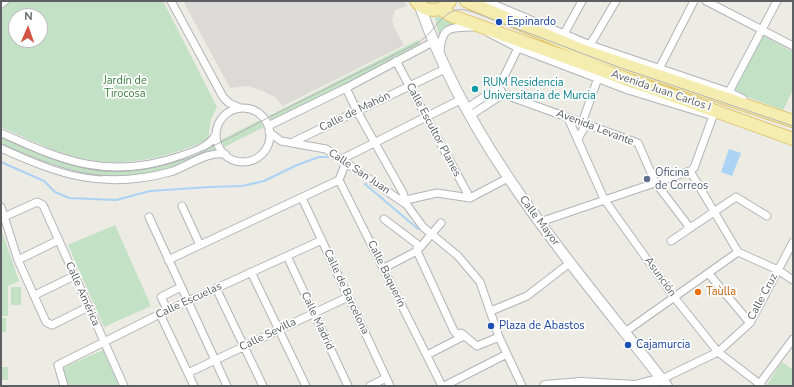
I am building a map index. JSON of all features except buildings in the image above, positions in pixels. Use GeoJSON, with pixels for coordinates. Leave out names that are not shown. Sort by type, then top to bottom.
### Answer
{"type":"FeatureCollection","features":[{"type":"Feature","properties":{"kind":"main road"},"geometry":{"type":"LineString","coordinates":[[427,7],[450,1]]}},
{"type":"Feature","properties":{"kind":"main road","name":"Avenida Juan Carlos I"},"geometry":{"type":"LineString","coordinates":[[466,1],[580,50],[793,121]]}},
{"type":"Feature","properties":{"kind":"main road","name":"Avenida Juan Carlos I"},"geometry":{"type":"LineString","coordinates":[[427,7],[787,137]]}},
{"type":"Feature","properties":{"kind":"main road","name":"Calle Mayor"},"geometry":{"type":"LineString","coordinates":[[427,7],[433,42],[466,107],[508,178],[540,222],[664,382]]}},
{"type":"Feature","properties":{"kind":"main road"},"geometry":{"type":"LineString","coordinates":[[769,112],[793,117]]}},
{"type":"Feature","properties":{"kind":"main road"},"geometry":{"type":"LineString","coordinates":[[545,386],[559,384],[635,386],[664,382]]}},
{"type":"Feature","properties":{"kind":"street"},"geometry":{"type":"LineString","coordinates":[[1,4],[5,1]]}},
{"type":"Feature","properties":{"kind":"street"},"geometry":{"type":"LineString","coordinates":[[1,133],[59,158],[91,166],[118,168],[170,160],[207,145],[212,141],[216,134],[223,117],[225,105],[223,97],[171,1]]}},
{"type":"Feature","properties":{"kind":"street"},"geometry":{"type":"LineString","coordinates":[[486,1],[590,45],[730,92],[769,112]]}},
{"type":"Feature","properties":{"kind":"street"},"geometry":{"type":"LineString","coordinates":[[564,34],[582,1]]}},
{"type":"Feature","properties":{"kind":"street"},"geometry":{"type":"LineString","coordinates":[[590,45],[616,1]]}},
{"type":"Feature","properties":{"kind":"street"},"geometry":{"type":"LineString","coordinates":[[659,69],[694,1]]}},
{"type":"Feature","properties":{"kind":"street"},"geometry":{"type":"LineString","coordinates":[[706,1],[793,46]]}},
{"type":"Feature","properties":{"kind":"street"},"geometry":{"type":"LineString","coordinates":[[730,92],[777,1]]}},
{"type":"Feature","properties":{"kind":"street"},"geometry":{"type":"LineString","coordinates":[[440,56],[442,38],[447,30],[454,27],[480,27],[496,38]]}},
{"type":"Feature","properties":{"kind":"street"},"geometry":{"type":"LineString","coordinates":[[465,27],[598,78],[713,116],[787,137]]}},
{"type":"Feature","properties":{"kind":"street"},"geometry":{"type":"LineString","coordinates":[[269,129],[433,42]]}},
{"type":"Feature","properties":{"kind":"street"},"geometry":{"type":"LineString","coordinates":[[466,107],[499,87],[518,48]]}},
{"type":"Feature","properties":{"kind":"street","name":"Calle Escultor Planes"},"geometry":{"type":"LineString","coordinates":[[396,61],[470,198]]}},
{"type":"Feature","properties":{"kind":"street","name":"Calle de Mahón"},"geometry":{"type":"LineString","coordinates":[[292,142],[447,68]]}},
{"type":"Feature","properties":{"kind":"street"},"geometry":{"type":"LineString","coordinates":[[578,139],[598,78]]}},
{"type":"Feature","properties":{"kind":"street"},"geometry":{"type":"LineString","coordinates":[[168,260],[339,180],[344,160],[375,142],[426,117],[466,107],[504,94],[499,87]]}},
{"type":"Feature","properties":{"kind":"street"},"geometry":{"type":"LineString","coordinates":[[346,88],[407,203],[424,195],[437,194],[470,198],[508,178]]}},
{"type":"Feature","properties":{"kind":"street","name":"Avenida Levante"},"geometry":{"type":"LineString","coordinates":[[504,94],[638,143],[655,182],[690,228]]}},
{"type":"Feature","properties":{"kind":"street"},"geometry":{"type":"LineString","coordinates":[[216,134],[218,145],[225,154],[234,160],[244,161],[258,156],[265,149],[281,141],[269,129],[264,118],[257,112],[229,103],[223,97]]}},
{"type":"Feature","properties":{"kind":"street"},"geometry":{"type":"LineString","coordinates":[[223,117],[229,112],[241,108]]}},
{"type":"Feature","properties":{"kind":"street"},"geometry":{"type":"LineString","coordinates":[[540,222],[690,171],[694,168],[713,116]]}},
{"type":"Feature","properties":{"kind":"street","name":"Asunción"},"geometry":{"type":"LineString","coordinates":[[568,118],[604,199],[674,297],[718,352],[759,385]]}},
{"type":"Feature","properties":{"kind":"street"},"geometry":{"type":"LineString","coordinates":[[265,149],[268,142],[269,129]]}},
{"type":"Feature","properties":{"kind":"street","name":"Calle de Mahón"},"geometry":{"type":"LineString","coordinates":[[307,136],[310,145]]}},
{"type":"Feature","properties":{"kind":"street","name":"Calle San Juan"},"geometry":{"type":"LineString","coordinates":[[281,141],[326,149],[407,203],[423,227],[458,256],[480,282],[499,337],[522,386]]}},
{"type":"Feature","properties":{"kind":"street"},"geometry":{"type":"LineString","coordinates":[[1,148],[57,172],[80,177],[106,180],[147,177],[174,170],[212,155],[225,154]]}},
{"type":"Feature","properties":{"kind":"street"},"geometry":{"type":"LineString","coordinates":[[690,171],[738,252],[778,270],[793,280]]}},
{"type":"Feature","properties":{"kind":"street","name":"Calle Baquerín"},"geometry":{"type":"LineString","coordinates":[[339,180],[426,355],[443,386]]}},
{"type":"Feature","properties":{"kind":"street"},"geometry":{"type":"LineString","coordinates":[[671,241],[736,197],[767,216]]}},
{"type":"Feature","properties":{"kind":"street","name":"Calle de Barcelona"},"geometry":{"type":"LineString","coordinates":[[302,198],[390,386]]}},
{"type":"Feature","properties":{"kind":"street","name":"Calle América"},"geometry":{"type":"LineString","coordinates":[[4,217],[40,202],[43,205],[122,385]]}},
{"type":"Feature","properties":{"kind":"street"},"geometry":{"type":"LineString","coordinates":[[182,206],[200,245]]}},
{"type":"Feature","properties":{"kind":"street"},"geometry":{"type":"LineString","coordinates":[[1,207],[18,260],[46,322],[52,325],[88,307]]}},
{"type":"Feature","properties":{"kind":"street"},"geometry":{"type":"LineString","coordinates":[[149,217],[227,386]]}},
{"type":"Feature","properties":{"kind":"street"},"geometry":{"type":"LineString","coordinates":[[384,219],[417,244],[417,251],[454,331],[458,334],[462,333],[477,346],[499,337]]}},
{"type":"Feature","properties":{"kind":"street"},"geometry":{"type":"LineString","coordinates":[[384,268],[417,251],[441,223]]}},
{"type":"Feature","properties":{"kind":"street"},"geometry":{"type":"LineString","coordinates":[[18,260],[59,240]]}},
{"type":"Feature","properties":{"kind":"street","name":"Calle Escuelas"},"geometry":{"type":"LineString","coordinates":[[64,386],[58,365],[160,314],[322,240]]}},
{"type":"Feature","properties":{"kind":"street","name":"Calle Cruz"},"geometry":{"type":"LineString","coordinates":[[664,382],[718,352],[750,323],[793,242]]}},
{"type":"Feature","properties":{"kind":"street"},"geometry":{"type":"LineString","coordinates":[[625,332],[738,252]]}},
{"type":"Feature","properties":{"kind":"street","name":"Calle Madrid"},"geometry":{"type":"LineString","coordinates":[[287,256],[348,386]]}},
{"type":"Feature","properties":{"kind":"street"},"geometry":{"type":"LineString","coordinates":[[491,311],[527,296],[571,262]]}},
{"type":"Feature","properties":{"kind":"street"},"geometry":{"type":"LineString","coordinates":[[251,272],[306,386]]}},
{"type":"Feature","properties":{"kind":"street"},"geometry":{"type":"LineString","coordinates":[[709,274],[750,323]]}},
{"type":"Feature","properties":{"kind":"street"},"geometry":{"type":"LineString","coordinates":[[35,295],[74,276]]}},
{"type":"Feature","properties":{"kind":"street"},"geometry":{"type":"LineString","coordinates":[[168,311],[161,297],[181,288]]}},
{"type":"Feature","properties":{"kind":"street"},"geometry":{"type":"LineString","coordinates":[[216,288],[263,386]]}},
{"type":"Feature","properties":{"kind":"street","name":"Calle Sevilla"},"geometry":{"type":"LineString","coordinates":[[188,373],[348,297]]}},
{"type":"Feature","properties":{"kind":"street"},"geometry":{"type":"LineString","coordinates":[[160,314],[194,386]]}},
{"type":"Feature","properties":{"kind":"street"},"geometry":{"type":"LineString","coordinates":[[426,355],[464,336]]}},
{"type":"Feature","properties":{"kind":"street"},"geometry":{"type":"LineString","coordinates":[[759,385],[793,339]]}},
{"type":"Feature","properties":{"kind":"street"},"geometry":{"type":"LineString","coordinates":[[443,386],[507,354]]}},
{"type":"Feature","properties":{"kind":"street"},"geometry":{"type":"LineString","coordinates":[[370,386],[386,378]]}},
{"type":"Feature","properties":{"kind":"shaded area"},"geometry":{"type":"Polygon","coordinates":[[[183,1],[404,1],[407,6],[395,10],[392,20],[394,27],[404,45],[283,106],[275,97],[248,86],[230,88],[183,1]]]}},
{"type":"Feature","properties":{"kind":"green space","name":"Jardín de Tirocosa"},"geometry":{"type":"Polygon","coordinates":[[[11,1],[163,1],[217,107],[211,119],[208,140],[180,151],[150,159],[135,161],[104,162],[78,158],[44,146],[1,127],[1,10],[11,1]]]}},
{"type":"Feature","properties":{"kind":"green space"},"geometry":{"type":"Polygon","coordinates":[[[435,17],[457,23],[443,29],[439,36],[435,17]]]}},
{"type":"Feature","properties":{"kind":"green space"},"geometry":{"type":"Polygon","coordinates":[[[762,35],[793,52],[793,90],[783,110],[731,91],[762,35]]]}},
{"type":"Feature","properties":{"kind":"green space"},"geometry":{"type":"Polygon","coordinates":[[[418,40],[422,46],[273,122],[269,116],[418,40]]]}},
{"type":"Feature","properties":{"kind":"green space"},"geometry":{"type":"Polygon","coordinates":[[[260,120],[264,127],[224,147],[221,140],[260,120]]]}},
{"type":"Feature","properties":{"kind":"green space"},"geometry":{"type":"Polygon","coordinates":[[[1,134],[44,154],[122,169],[212,144],[216,150],[165,172],[111,179],[67,173],[1,146],[1,134]]]}},
{"type":"Feature","properties":{"kind":"green space"},"geometry":{"type":"Polygon","coordinates":[[[115,225],[151,306],[104,327],[68,245],[115,225]]]}},
{"type":"Feature","properties":{"kind":"green space"},"geometry":{"type":"Polygon","coordinates":[[[1,229],[19,281],[8,286],[8,316],[1,316],[1,229]]]}},
{"type":"Feature","properties":{"kind":"green space"},"geometry":{"type":"Polygon","coordinates":[[[11,287],[21,287],[21,305],[11,305],[11,287]]]}},
{"type":"Feature","properties":{"kind":"green space"},"geometry":{"type":"Polygon","coordinates":[[[1,318],[6,318],[6,332],[1,332],[1,318]]]}},
{"type":"Feature","properties":{"kind":"green space"},"geometry":{"type":"Polygon","coordinates":[[[103,350],[119,386],[69,386],[62,368],[103,350]]]}},
{"type":"Feature","properties":{"kind":"green space"},"geometry":{"type":"Polygon","coordinates":[[[782,362],[793,370],[793,386],[766,386],[782,362]]]}},
{"type":"Feature","properties":{"kind":"green space"},"geometry":{"type":"Polygon","coordinates":[[[1,367],[8,367],[8,380],[1,380],[1,367]]]}},
{"type":"Feature","properties":{"kind":"water"},"geometry":{"type":"Polygon","coordinates":[[[729,149],[741,153],[732,176],[721,172],[729,149]]]}},
{"type":"Feature","properties":{"kind":"waterway"},"geometry":{"type":"LineString","coordinates":[[1,162],[44,181],[55,192],[69,198],[116,200],[150,191],[242,186],[264,181],[297,165],[319,157],[330,157],[340,163]]}},
{"type":"Feature","properties":{"kind":"waterway"},"geometry":{"type":"LineString","coordinates":[[365,184],[418,229]]}},
{"type":"Feature","properties":{"kind":"tram line"},"geometry":{"type":"LineString","coordinates":[[1,137],[62,162],[101,171],[125,171],[149,168],[172,162],[216,144],[416,44],[448,14],[463,10],[473,12],[618,67],[793,126]]}},
{"type":"Feature","properties":{"kind":"tram line"},"geometry":{"type":"LineString","coordinates":[[1,144],[50,165],[89,175],[102,176]]}},
{"type":"Feature","properties":{"kind":"place","name":"Espinardo"},"geometry":{"type":"Point","coordinates":[499,22]}},
{"type":"Feature","properties":{"kind":"place","name":"RUM Residencia Universitaria de Murcia"},"geometry":{"type":"Point","coordinates":[475,89]}},
{"type":"Feature","properties":{"kind":"place","name":"Oficina de Correos"},"geometry":{"type":"Point","coordinates":[647,179]}},
{"type":"Feature","properties":{"kind":"place","name":"Taùlla"},"geometry":{"type":"Point","coordinates":[698,292]}},
{"type":"Feature","properties":{"kind":"place","name":"Plaza de Abastos"},"geometry":{"type":"Point","coordinates":[491,326]}},
{"type":"Feature","properties":{"kind":"place","name":"Cajamurcia"},"geometry":{"type":"Point","coordinates":[628,345]}}]}
